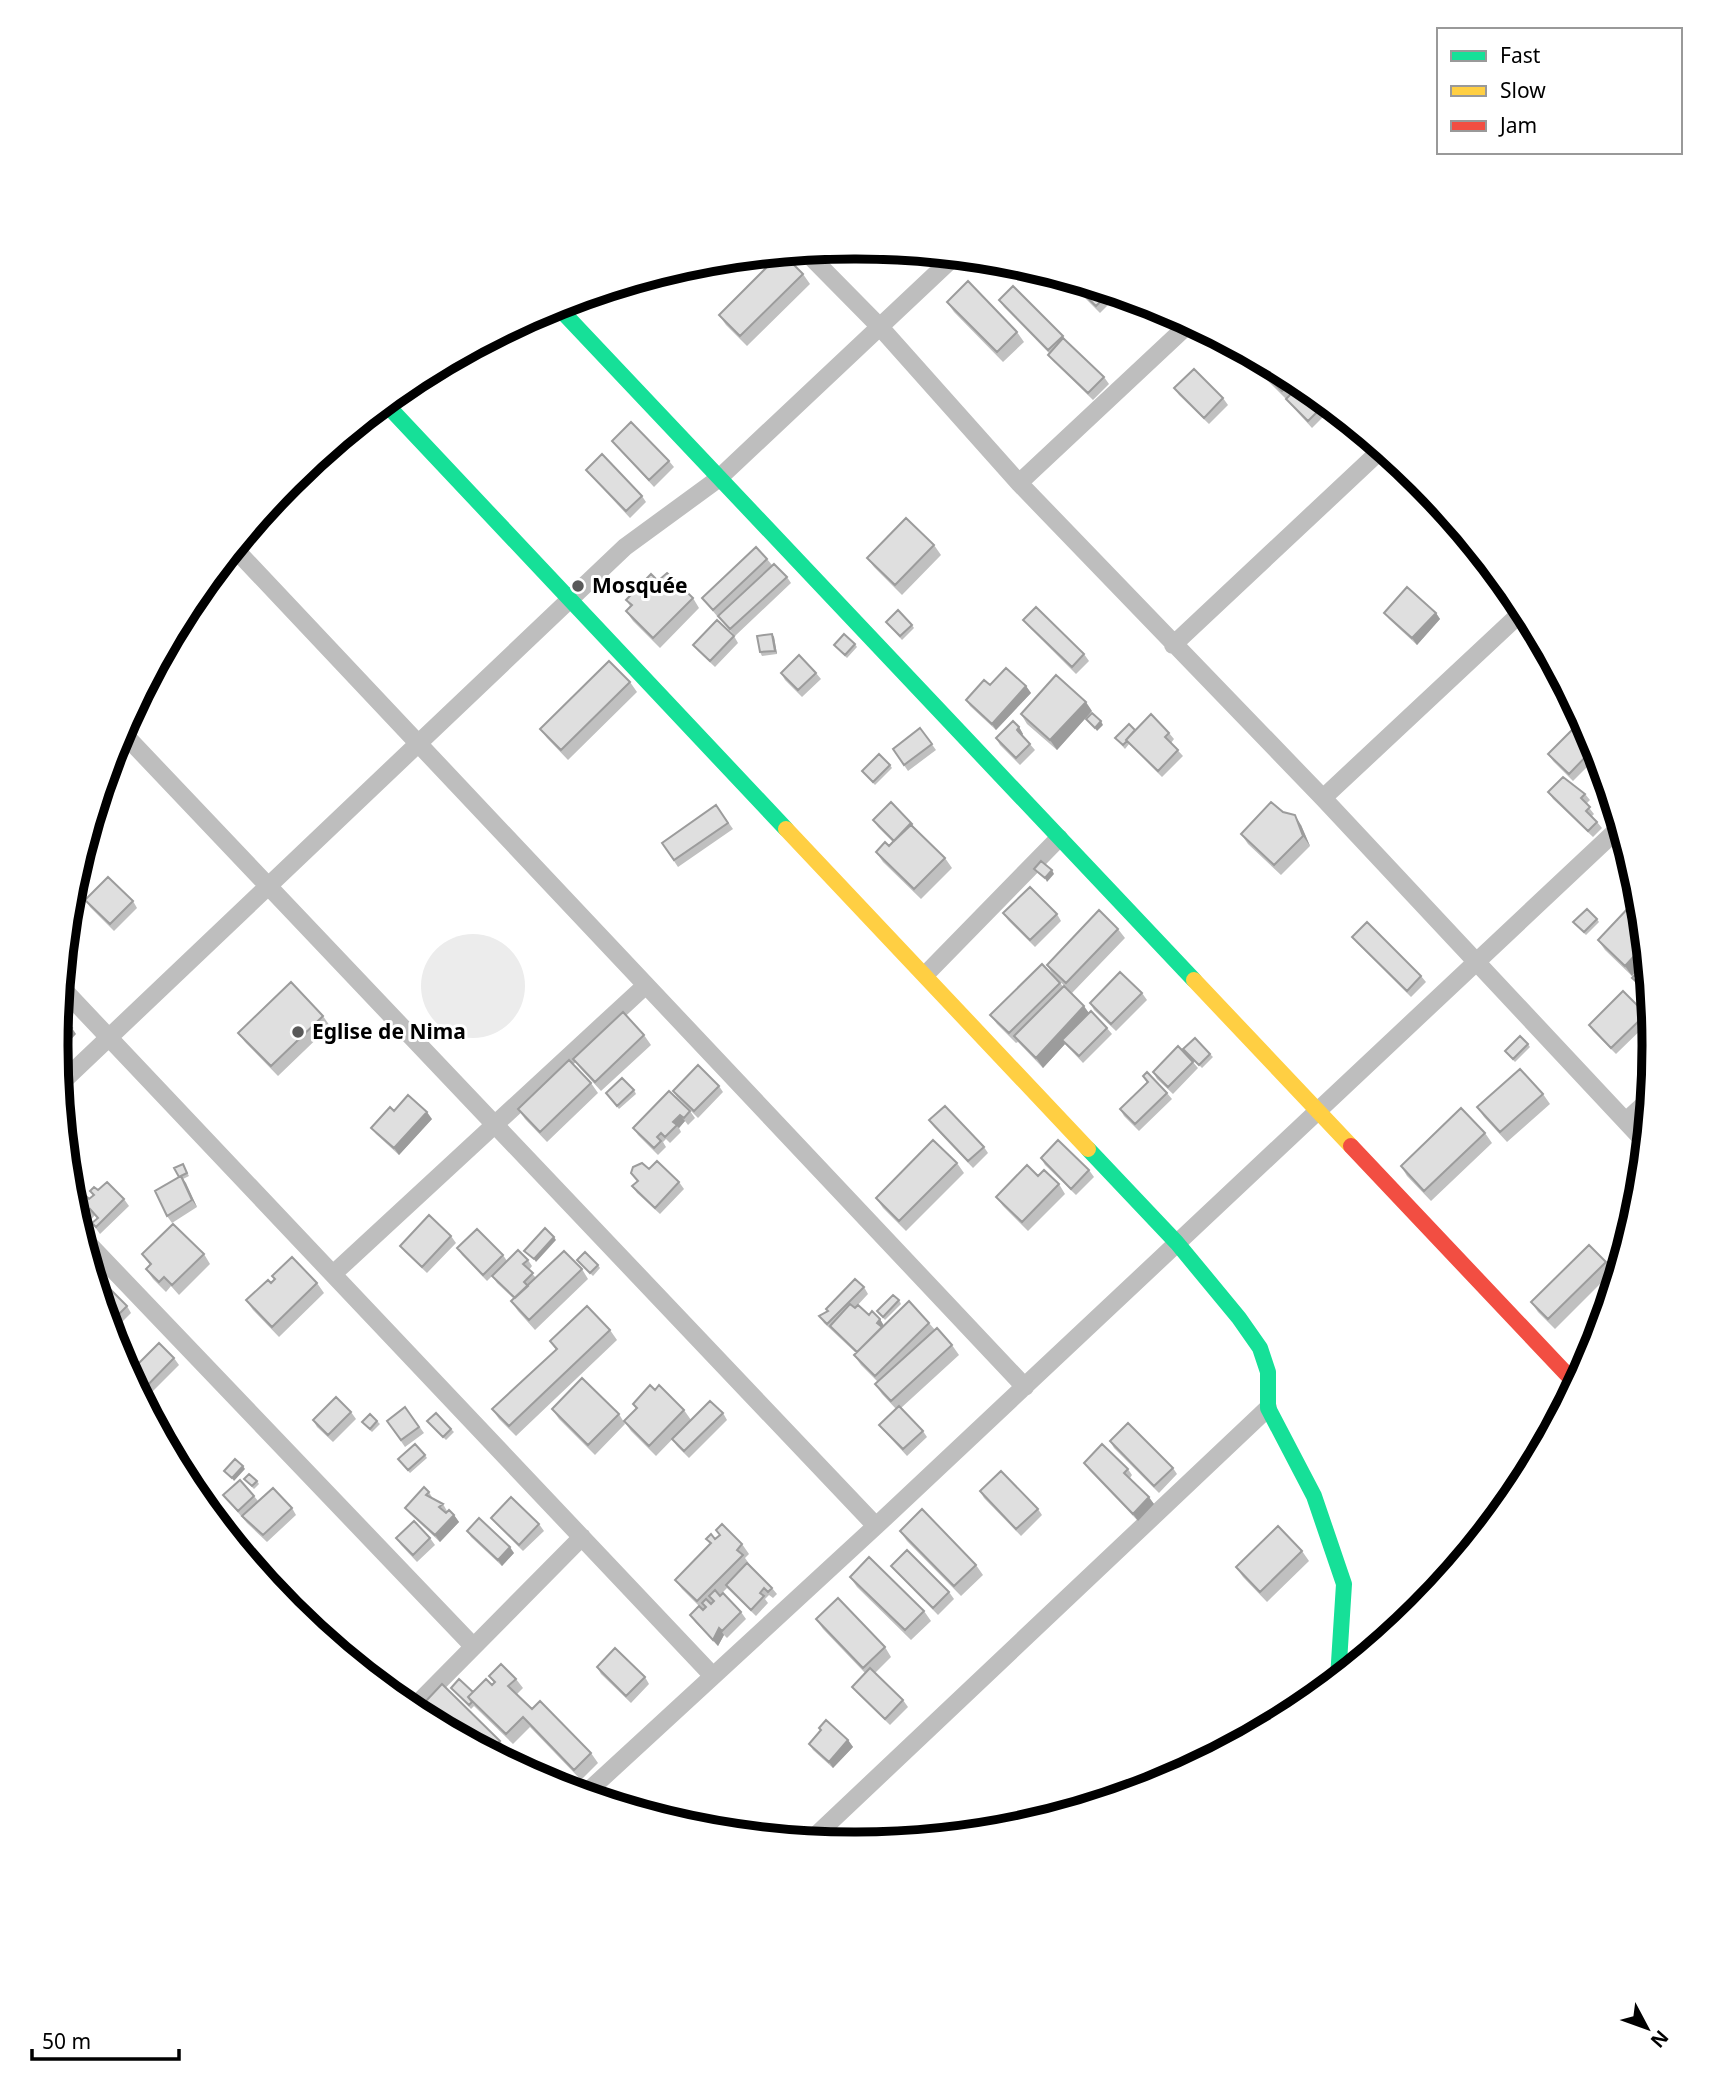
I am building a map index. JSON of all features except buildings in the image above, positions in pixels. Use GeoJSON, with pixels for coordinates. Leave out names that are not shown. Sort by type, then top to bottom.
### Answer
{"type":"FeatureCollection","features":[{"type":"Feature","properties":{"kind":"street"},"geometry":{"type":"LineString","coordinates":[[814,260],[880,327],[1018,483],[1324,798],[1636,1133]]}},
{"type":"Feature","properties":{"kind":"street"},"geometry":{"type":"LineString","coordinates":[[69,1075],[625,547],[718,479],[947,264]]}},
{"type":"Feature","properties":{"kind":"street"},"geometry":{"type":"LineString","coordinates":[[565,315],[1569,1376]]}},
{"type":"Feature","properties":{"kind":"street"},"geometry":{"type":"LineString","coordinates":[[1018,483],[1182,331]]}},
{"type":"Feature","properties":{"kind":"street"},"geometry":{"type":"LineString","coordinates":[[392,410],[1177,1243],[1255,1339],[1265,1360],[1270,1393],[1268,1408],[1314,1496],[1344,1584],[1339,1666]]}},
{"type":"Feature","properties":{"kind":"street"},"geometry":{"type":"LineString","coordinates":[[1173,645],[1375,455]]}},
{"type":"Feature","properties":{"kind":"street"},"geometry":{"type":"LineString","coordinates":[[241,555],[1025,1387]]}},
{"type":"Feature","properties":{"kind":"street"},"geometry":{"type":"LineString","coordinates":[[1324,798],[1515,618]]}},
{"type":"Feature","properties":{"kind":"street"},"geometry":{"type":"LineString","coordinates":[[130,740],[876,1526]]}},
{"type":"Feature","properties":{"kind":"street"},"geometry":{"type":"LineString","coordinates":[[593,1787],[1025,1387],[1613,834]]}},
{"type":"Feature","properties":{"kind":"street"},"geometry":{"type":"LineString","coordinates":[[926,974],[1059,838]]}},
{"type":"Feature","properties":{"kind":"street"},"geometry":{"type":"LineString","coordinates":[[333,1274],[646,985]]}},
{"type":"Feature","properties":{"kind":"street"},"geometry":{"type":"LineString","coordinates":[[70,996],[713,1676]]}},
{"type":"Feature","properties":{"kind":"street"},"geometry":{"type":"LineString","coordinates":[[1626,1121],[1639,1109]]}},
{"type":"Feature","properties":{"kind":"street"},"geometry":{"type":"LineString","coordinates":[[96,1251],[473,1646]]}},
{"type":"Feature","properties":{"kind":"street"},"geometry":{"type":"LineString","coordinates":[[820,1831],[1268,1408]]}},
{"type":"Feature","properties":{"kind":"street"},"geometry":{"type":"LineString","coordinates":[[420,1701],[582,1537]]}},
{"type":"Feature","properties":{"kind":"shaded area"},"geometry":{"type":"Polygon","coordinates":[[[473,934],[493,938],[510,949],[521,966],[525,986],[521,1006],[510,1023],[493,1034],[473,1038],[453,1034],[436,1023],[425,1006],[421,986],[425,966],[436,949],[453,938],[473,934]]]}},
{"type":"Feature","properties":{"kind":"traffic: fast"},"geometry":{"type":"LineString","coordinates":[[565,315],[1194,980]]}},
{"type":"Feature","properties":{"kind":"traffic: fast"},"geometry":{"type":"LineString","coordinates":[[392,410],[786,829]]}},
{"type":"Feature","properties":{"kind":"traffic: fast"},"geometry":{"type":"LineString","coordinates":[[1088,1149],[1177,1243],[1239,1318],[1260,1348],[1268,1372],[1268,1408],[1314,1496],[1344,1584],[1339,1666]]}},
{"type":"Feature","properties":{"kind":"traffic: slow"},"geometry":{"type":"LineString","coordinates":[[786,829],[1088,1149]]}},
{"type":"Feature","properties":{"kind":"traffic: slow"},"geometry":{"type":"LineString","coordinates":[[1194,980],[1351,1146]]}},
{"type":"Feature","properties":{"kind":"traffic: jam"},"geometry":{"type":"LineString","coordinates":[[1351,1146],[1569,1376]]}},
{"type":"Feature","properties":{"kind":"place","name":"Mosquée"},"geometry":{"type":"Point","coordinates":[578,586]}},
{"type":"Feature","properties":{"kind":"place","name":"Eglise de Nima"},"geometry":{"type":"Point","coordinates":[298,1032]}}]}
